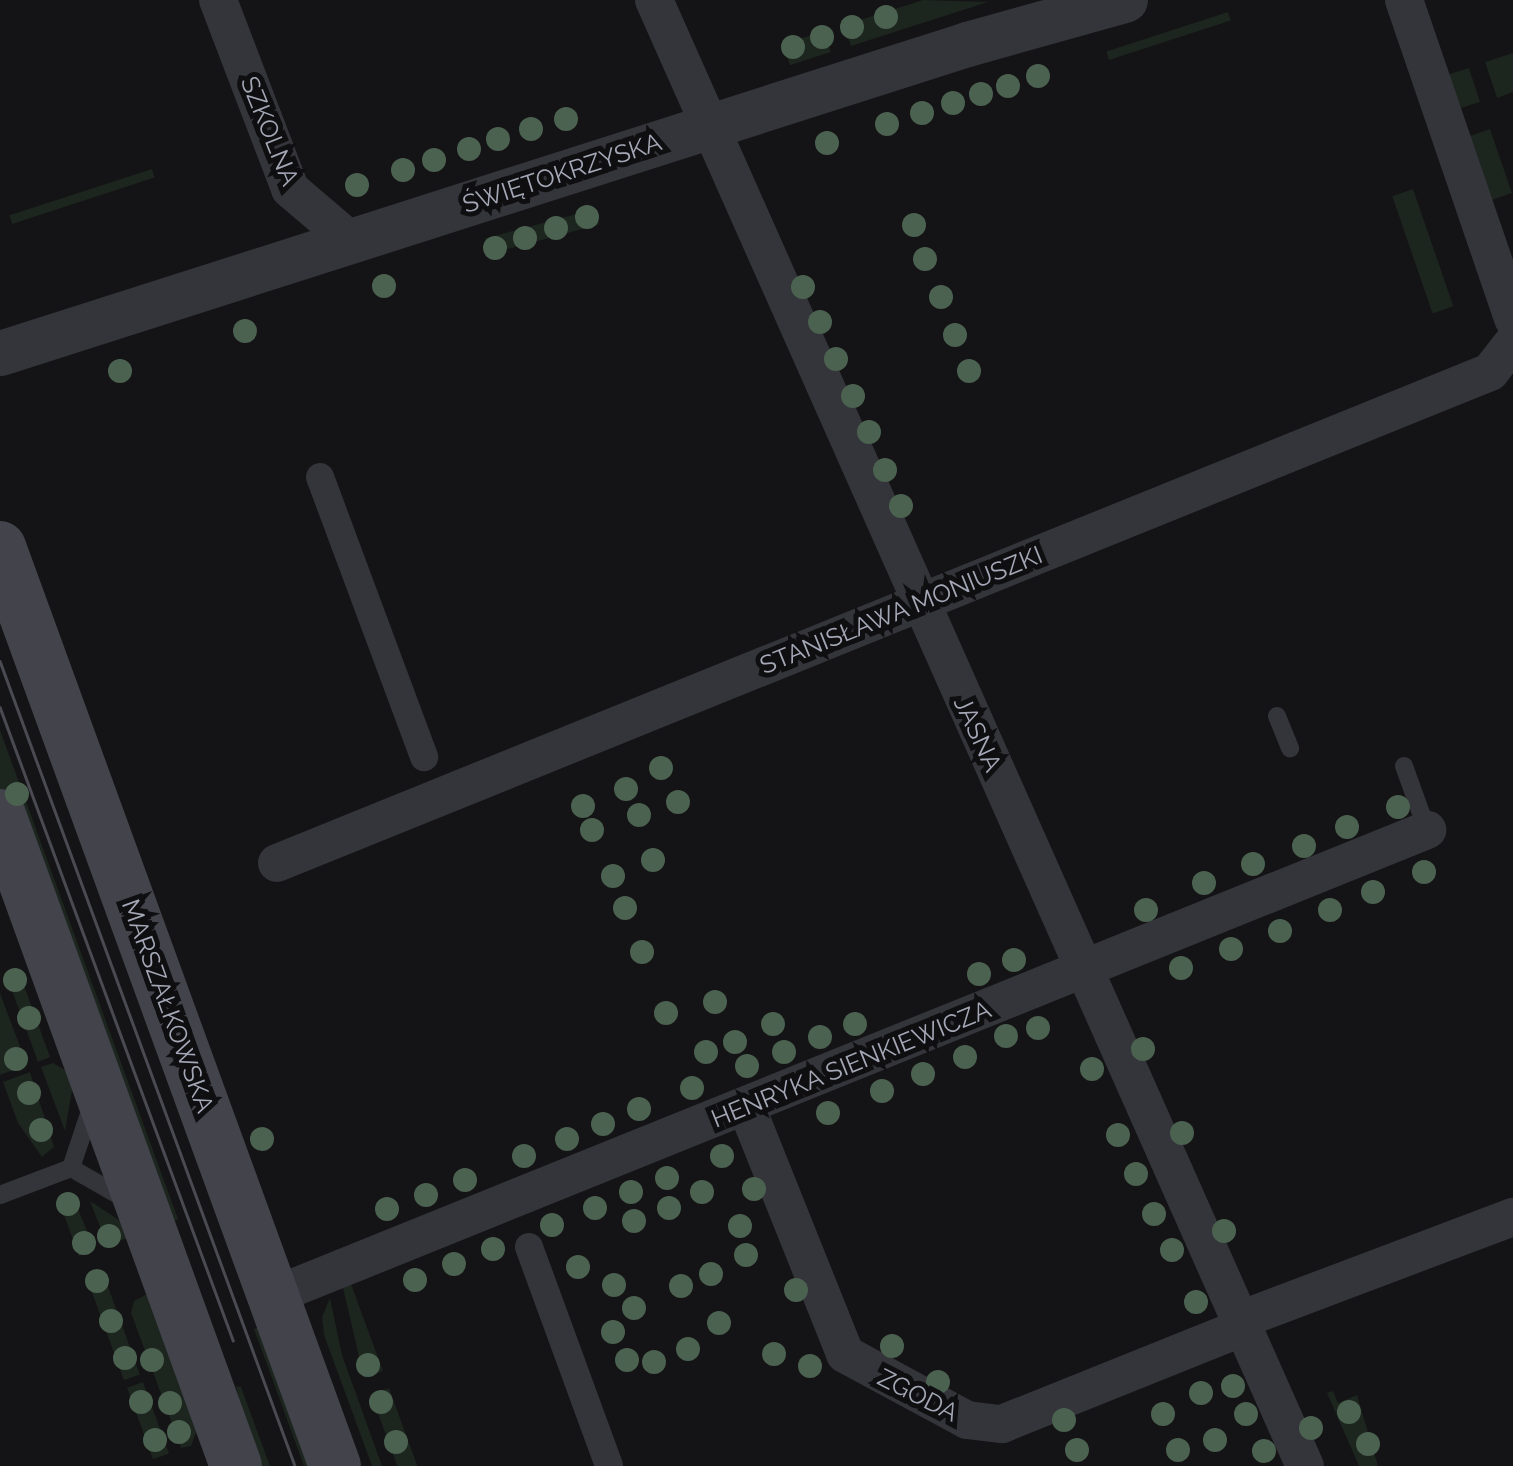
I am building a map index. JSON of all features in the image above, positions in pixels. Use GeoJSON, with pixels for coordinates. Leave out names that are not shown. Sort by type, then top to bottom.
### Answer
{"type":"FeatureCollection","features":[{"type":"Feature","properties":{"kind":"main road","name":"MARSZAŁKOWSKA"},"geometry":{"type":"LineString","coordinates":[[0,547],[335,1466]]}},
{"type":"Feature","properties":{"kind":"main road"},"geometry":{"type":"LineString","coordinates":[[0,815],[236,1466]]}},
{"type":"Feature","properties":{"kind":"street","name":"SZKOLNA"},"geometry":{"type":"LineString","coordinates":[[218,0],[290,189],[351,241]]}},
{"type":"Feature","properties":{"kind":"street","name":"JASNA"},"geometry":{"type":"LineString","coordinates":[[654,0],[705,127],[1304,1466]]}},
{"type":"Feature","properties":{"kind":"street","name":"ŚWIĘTOKRZYSKA"},"geometry":{"type":"LineString","coordinates":[[0,352],[705,127],[1125,0]]}},
{"type":"Feature","properties":{"kind":"street"},"geometry":{"type":"LineString","coordinates":[[1404,0],[1513,317]]}},
{"type":"Feature","properties":{"kind":"street","name":"STANISŁAWA MONIUSZKI"},"geometry":{"type":"LineString","coordinates":[[277,863],[1490,372],[1513,343]]}},
{"type":"Feature","properties":{"kind":"street"},"geometry":{"type":"LineString","coordinates":[[320,477],[424,757]]}},
{"type":"Feature","properties":{"kind":"street","name":"HENRYKA SIENKIEWICZA"},"geometry":{"type":"LineString","coordinates":[[273,1296],[1428,830]]}},
{"type":"Feature","properties":{"kind":"street","name":"ZGODA"},"geometry":{"type":"LineString","coordinates":[[746,1106],[845,1354],[967,1420],[1002,1424],[1513,1216]]}},
{"type":"Feature","properties":{"kind":"street"},"geometry":{"type":"LineString","coordinates":[[530,1247],[609,1466]]}},
{"type":"Feature","properties":{"kind":"lane"},"geometry":{"type":"LineString","coordinates":[[1276,716],[1290,749]]}},
{"type":"Feature","properties":{"kind":"lane"},"geometry":{"type":"LineString","coordinates":[[1404,766],[1428,830]]}},
{"type":"Feature","properties":{"kind":"lane"},"geometry":{"type":"LineString","coordinates":[[0,1195],[71,1168],[88,1122],[90,1064]]}},
{"type":"Feature","properties":{"kind":"lane"},"geometry":{"type":"LineString","coordinates":[[71,1168],[122,1196],[146,1218]]}},
{"type":"Feature","properties":{"kind":"shaded area"},"geometry":{"type":"Polygon","coordinates":[[[923,0],[988,2],[851,46],[844,25],[923,0]]]}},
{"type":"Feature","properties":{"kind":"shaded area"},"geometry":{"type":"Polygon","coordinates":[[[1228,12],[1231,21],[1109,60],[1106,52],[1228,12]]]}},
{"type":"Feature","properties":{"kind":"shaded area"},"geometry":{"type":"Polygon","coordinates":[[[824,31],[831,52],[790,65],[783,44],[824,31]]]}},
{"type":"Feature","properties":{"kind":"shaded area"},"geometry":{"type":"Polygon","coordinates":[[[1513,53],[1513,92],[1497,98],[1485,62],[1513,53]]]}},
{"type":"Feature","properties":{"kind":"shaded area"},"geometry":{"type":"Polygon","coordinates":[[[1469,68],[1480,102],[1461,108],[1443,76],[1469,68]]]}},
{"type":"Feature","properties":{"kind":"shaded area"},"geometry":{"type":"Polygon","coordinates":[[[1490,129],[1512,193],[1486,202],[1470,136],[1490,129]]]}},
{"type":"Feature","properties":{"kind":"shaded area"},"geometry":{"type":"Polygon","coordinates":[[[152,169],[155,178],[12,224],[9,215],[152,169]]]}},
{"type":"Feature","properties":{"kind":"shaded area"},"geometry":{"type":"Polygon","coordinates":[[[1413,189],[1453,306],[1433,313],[1392,196],[1413,189]]]}},
{"type":"Feature","properties":{"kind":"shaded area"},"geometry":{"type":"Polygon","coordinates":[[[595,209],[599,224],[489,254],[485,239],[595,209]]]}},
{"type":"Feature","properties":{"kind":"shaded area"},"geometry":{"type":"Polygon","coordinates":[[[0,730],[178,1220],[137,1235],[0,859],[0,730]]]}},
{"type":"Feature","properties":{"kind":"shaded area"},"geometry":{"type":"Polygon","coordinates":[[[18,969],[50,1057],[38,1062],[6,973],[18,969]]]}},
{"type":"Feature","properties":{"kind":"shaded area"},"geometry":{"type":"Polygon","coordinates":[[[0,993],[27,1065],[0,1075],[0,993]]]}},
{"type":"Feature","properties":{"kind":"shaded area"},"geometry":{"type":"Polygon","coordinates":[[[53,1063],[70,1073],[73,1085],[65,1131],[41,1067],[53,1063]]]}},
{"type":"Feature","properties":{"kind":"shaded area"},"geometry":{"type":"Polygon","coordinates":[[[30,1072],[54,1147],[42,1157],[18,1123],[3,1082],[30,1072]]]}},
{"type":"Feature","properties":{"kind":"shaded area"},"geometry":{"type":"Polygon","coordinates":[[[73,1197],[95,1250],[79,1256],[58,1199],[73,1197]]]}},
{"type":"Feature","properties":{"kind":"shaded area"},"geometry":{"type":"Polygon","coordinates":[[[90,1201],[119,1220],[128,1238],[107,1245],[90,1201]]]}},
{"type":"Feature","properties":{"kind":"shaded area"},"geometry":{"type":"Polygon","coordinates":[[[103,1273],[140,1374],[124,1380],[87,1279],[103,1273]]]}},
{"type":"Feature","properties":{"kind":"shaded area"},"geometry":{"type":"Polygon","coordinates":[[[351,1284],[383,1371],[364,1378],[343,1288],[351,1284]]]}},
{"type":"Feature","properties":{"kind":"shaded area"},"geometry":{"type":"Polygon","coordinates":[[[151,1292],[198,1427],[191,1446],[181,1448],[131,1313],[134,1301],[151,1292]]]}},
{"type":"Feature","properties":{"kind":"shaded area"},"geometry":{"type":"Polygon","coordinates":[[[330,1298],[342,1355],[382,1466],[372,1466],[324,1335],[322,1317],[330,1298]]]}},
{"type":"Feature","properties":{"kind":"shaded area"},"geometry":{"type":"Polygon","coordinates":[[[263,1326],[319,1466],[304,1466],[254,1329],[263,1326]]]}},
{"type":"Feature","properties":{"kind":"shaded area"},"geometry":{"type":"Polygon","coordinates":[[[143,1382],[169,1453],[153,1459],[127,1388],[143,1382]]]}},
{"type":"Feature","properties":{"kind":"shaded area"},"geometry":{"type":"Polygon","coordinates":[[[236,1386],[241,1387],[270,1466],[253,1466],[236,1386]]]}},
{"type":"Feature","properties":{"kind":"shaded area"},"geometry":{"type":"Polygon","coordinates":[[[389,1388],[417,1466],[397,1466],[371,1394],[389,1388]]]}},
{"type":"Feature","properties":{"kind":"shaded area"},"geometry":{"type":"Polygon","coordinates":[[[1333,1391],[1338,1403],[1357,1395],[1378,1466],[1359,1466],[1327,1393],[1333,1391]]]}},
{"type":"Feature","properties":{"kind":"tram line"},"geometry":{"type":"LineString","coordinates":[[0,661],[295,1466]]}},
{"type":"Feature","properties":{"kind":"tram line"},"geometry":{"type":"LineString","coordinates":[[0,707],[233,1340]]}}]}
